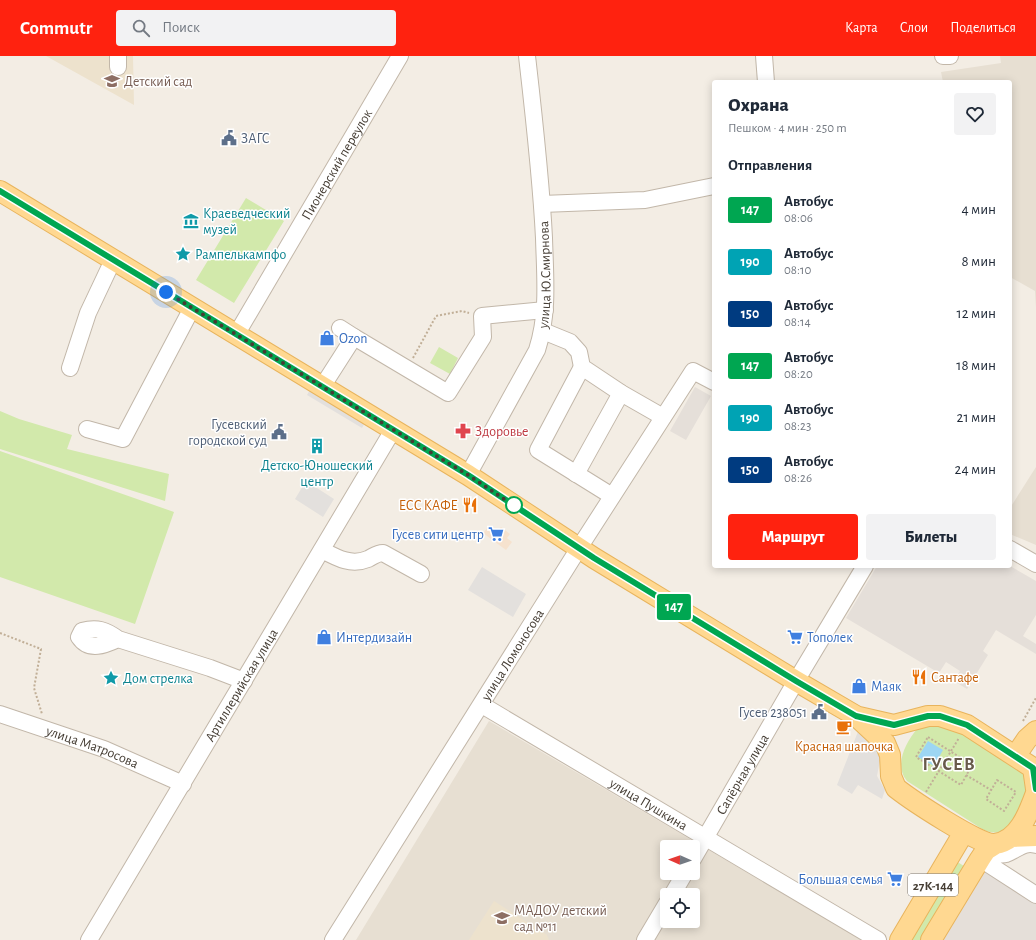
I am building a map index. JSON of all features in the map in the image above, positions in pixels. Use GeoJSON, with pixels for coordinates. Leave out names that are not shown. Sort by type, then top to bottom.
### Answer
{"type":"FeatureCollection","features":[{"type":"Feature","properties":{"kind":"main road"},"geometry":{"type":"LineString","coordinates":[[0,191],[468,475],[579,548],[856,716],[885,743],[890,755],[891,776],[896,788],[964,832],[984,842],[1036,836]]}},
{"type":"Feature","properties":{"kind":"main road"},"geometry":{"type":"LineString","coordinates":[[856,716],[894,725],[928,716],[940,716],[955,720],[967,725],[1035,765],[1036,789]]}},
{"type":"Feature","properties":{"kind":"main road"},"geometry":{"type":"LineString","coordinates":[[890,763],[897,745],[913,721]]}},
{"type":"Feature","properties":{"kind":"main road"},"geometry":{"type":"LineString","coordinates":[[1016,755],[1036,731]]}},
{"type":"Feature","properties":{"kind":"main road","name":"27К-144"},"geometry":{"type":"LineString","coordinates":[[931,940],[986,850],[1003,841],[1021,826],[1030,811],[1036,794]]}},
{"type":"Feature","properties":{"kind":"main road","name":"27К-144"},"geometry":{"type":"LineString","coordinates":[[900,940],[964,832]]}},
{"type":"Feature","properties":{"kind":"street","name":"Пионерский переулок"},"geometry":{"type":"LineString","coordinates":[[236,334],[400,56]]}},
{"type":"Feature","properties":{"kind":"street","name":"улица Ю.Смирнова"},"geometry":{"type":"LineString","coordinates":[[468,475],[537,350],[543,331],[545,310],[542,204],[527,56]]}},
{"type":"Feature","properties":{"kind":"street"},"geometry":{"type":"LineString","coordinates":[[764,56],[766,80]]}},
{"type":"Feature","properties":{"kind":"street"},"geometry":{"type":"LineString","coordinates":[[943,56],[950,56]]}},
{"type":"Feature","properties":{"kind":"street"},"geometry":{"type":"LineString","coordinates":[[542,204],[645,200],[712,186]]}},
{"type":"Feature","properties":{"kind":"street"},"geometry":{"type":"LineString","coordinates":[[70,368],[88,313],[113,260]]}},
{"type":"Feature","properties":{"kind":"street"},"geometry":{"type":"LineString","coordinates":[[87,429],[124,439],[192,308]]}},
{"type":"Feature","properties":{"kind":"street"},"geometry":{"type":"LineString","coordinates":[[340,328],[448,393],[483,337],[482,316],[545,310]]}},
{"type":"Feature","properties":{"kind":"street"},"geometry":{"type":"LineString","coordinates":[[543,331],[570,342],[579,352],[582,367],[538,450],[612,496]]}},
{"type":"Feature","properties":{"kind":"street"},"geometry":{"type":"LineString","coordinates":[[322,386],[354,337]]}},
{"type":"Feature","properties":{"kind":"street"},"geometry":{"type":"LineString","coordinates":[[582,367],[621,393],[663,417]]}},
{"type":"Feature","properties":{"kind":"street","name":"улица Ломоносова"},"geometry":{"type":"LineString","coordinates":[[333,940],[482,705],[579,548],[693,371],[712,381]]}},
{"type":"Feature","properties":{"kind":"street"},"geometry":{"type":"LineString","coordinates":[[576,474],[621,393]]}},
{"type":"Feature","properties":{"kind":"street","name":"Артиллерийская улица"},"geometry":{"type":"LineString","coordinates":[[89,940],[394,430]]}},
{"type":"Feature","properties":{"kind":"street"},"geometry":{"type":"LineString","coordinates":[[322,550],[341,560],[349,561],[359,561],[379,553],[383,553],[421,574]]}},
{"type":"Feature","properties":{"kind":"street"},"geometry":{"type":"LineString","coordinates":[[1012,550],[1036,564]]}},
{"type":"Feature","properties":{"kind":"street","name":"Сапёрная улица"},"geometry":{"type":"LineString","coordinates":[[700,847],[796,681],[864,568]]}},
{"type":"Feature","properties":{"kind":"street"},"geometry":{"type":"LineString","coordinates":[[118,639],[244,680]]}},
{"type":"Feature","properties":{"kind":"street","name":"улица Пушкина"},"geometry":{"type":"LineString","coordinates":[[482,705],[878,940]]}},
{"type":"Feature","properties":{"kind":"street","name":"улица Матросова"},"geometry":{"type":"LineString","coordinates":[[0,714],[104,749],[183,784]]}},
{"type":"Feature","properties":{"kind":"street"},"geometry":{"type":"LineString","coordinates":[[1036,845],[1024,844],[1003,855],[989,855],[982,860],[1036,895]]}},
{"type":"Feature","properties":{"kind":"street"},"geometry":{"type":"LineString","coordinates":[[645,940],[660,915]]}},
{"type":"Feature","properties":{"kind":"path"},"geometry":{"type":"LineString","coordinates":[[407,369],[436,316],[462,311],[482,316]]}},
{"type":"Feature","properties":{"kind":"path"},"geometry":{"type":"LineString","coordinates":[[0,633],[41,648],[34,688],[42,712],[39,726]]}},
{"type":"Feature","properties":{"kind":"path"},"geometry":{"type":"LineString","coordinates":[[925,793],[961,735]]}},
{"type":"Feature","properties":{"kind":"path"},"geometry":{"type":"LineString","coordinates":[[928,737],[951,752],[972,766],[960,785],[916,757],[928,737]]}},
{"type":"Feature","properties":{"kind":"path"},"geometry":{"type":"LineString","coordinates":[[966,775],[991,790]]}},
{"type":"Feature","properties":{"kind":"path"},"geometry":{"type":"LineString","coordinates":[[997,780],[1016,792],[1004,811],[986,799],[991,790],[997,780]]}},
{"type":"Feature","properties":{"kind":"shaded area","name":"Детский сад"},"geometry":{"type":"Polygon","coordinates":[[[46,56],[133,56],[134,105],[46,56]]]}},
{"type":"Feature","properties":{"kind":"shaded area"},"geometry":{"type":"Polygon","coordinates":[[[1000,56],[1036,56],[1036,307],[1035,291],[1012,278],[1012,80],[943,80],[941,72],[1001,63],[1000,56]]]}},
{"type":"Feature","properties":{"kind":"shaded area"},"geometry":{"type":"Polygon","coordinates":[[[312,386],[367,419],[362,428],[307,395],[312,386]]]}},
{"type":"Feature","properties":{"kind":"shaded area"},"geometry":{"type":"Polygon","coordinates":[[[695,387],[711,396],[686,440],[670,431],[695,387]]]}},
{"type":"Feature","properties":{"kind":"shaded area"},"geometry":{"type":"Polygon","coordinates":[[[1036,467],[1036,545],[1012,535],[1012,505],[1036,467]]]}},
{"type":"Feature","properties":{"kind":"shaded area"},"geometry":{"type":"Polygon","coordinates":[[[306,481],[334,499],[323,517],[295,499],[306,481]]]}},
{"type":"Feature","properties":{"kind":"shaded area"},"geometry":{"type":"Polygon","coordinates":[[[489,526],[497,532],[501,527],[510,534],[507,538],[512,542],[506,550],[483,533],[489,526]]]}},
{"type":"Feature","properties":{"kind":"shaded area"},"geometry":{"type":"Polygon","coordinates":[[[482,567],[526,594],[513,617],[468,590],[482,567]]]}},
{"type":"Feature","properties":{"kind":"shaded area"},"geometry":{"type":"Polygon","coordinates":[[[1012,567],[1036,581],[1036,615],[1023,636],[1036,644],[1036,654],[996,630],[983,651],[988,655],[967,689],[954,681],[960,671],[946,662],[939,673],[846,618],[876,568],[1012,567]]]}},
{"type":"Feature","properties":{"kind":"shaded area"},"geometry":{"type":"Polygon","coordinates":[[[489,721],[692,840],[660,840],[660,880],[700,880],[700,845],[862,940],[356,940],[489,721]]]}},
{"type":"Feature","properties":{"kind":"shaded area"},"geometry":{"type":"Polygon","coordinates":[[[859,729],[883,745],[877,776],[885,790],[882,799],[858,785],[852,794],[837,785],[859,729]]]}},
{"type":"Feature","properties":{"kind":"shaded area"},"geometry":{"type":"Polygon","coordinates":[[[981,861],[1036,897],[1036,940],[936,940],[981,861]]]}},
{"type":"Feature","properties":{"kind":"shaded area","name":"МАДОУ детский сад №11"},"geometry":{"type":"Polygon","coordinates":[[[494,901],[547,935],[549,940],[469,940],[494,901]]]}},
{"type":"Feature","properties":{"kind":"green space"},"geometry":{"type":"Polygon","coordinates":[[[246,198],[284,221],[234,303],[196,280],[246,198]]]}},
{"type":"Feature","properties":{"kind":"green space"},"geometry":{"type":"Polygon","coordinates":[[[439,347],[458,358],[450,374],[430,363],[439,347]]]}},
{"type":"Feature","properties":{"kind":"green space"},"geometry":{"type":"Polygon","coordinates":[[[0,411],[19,419],[72,435],[67,449],[169,474],[165,501],[0,449],[0,411]]]}},
{"type":"Feature","properties":{"kind":"green space"},"geometry":{"type":"Polygon","coordinates":[[[0,451],[174,512],[135,624],[0,577],[0,451]]]}},
{"type":"Feature","properties":{"kind":"green space"},"geometry":{"type":"Polygon","coordinates":[[[939,717],[1032,776],[1026,796],[1017,817],[1003,831],[993,832],[982,829],[907,781],[903,775],[901,762],[905,748],[909,741],[919,727],[939,717]]]}},
{"type":"Feature","properties":{"kind":"green space"},"geometry":{"type":"Polygon","coordinates":[[[956,861],[967,868],[924,940],[909,940],[956,861]]]}},
{"type":"Feature","properties":{"kind":"water"},"geometry":{"type":"Polygon","coordinates":[[[928,741],[943,750],[934,766],[918,757],[928,741]]]}},
{"type":"Feature","properties":{"kind":"bus line","name":"147"},"geometry":{"type":"LineString","coordinates":[[0,191],[468,475],[594,558],[856,716],[894,725],[928,716],[940,716],[955,720],[967,725],[1016,755],[1033,768],[1036,789]]}},
{"type":"Feature","properties":{"kind":"place","name":"Детский сад"},"geometry":{"type":"Point","coordinates":[112,81]}},
{"type":"Feature","properties":{"kind":"place","name":"ЗАГС"},"geometry":{"type":"Point","coordinates":[229,138]}},
{"type":"Feature","properties":{"kind":"place","name":"Краеведческий музей"},"geometry":{"type":"Point","coordinates":[191,221]}},
{"type":"Feature","properties":{"kind":"place","name":"Рампелькампфо"},"geometry":{"type":"Point","coordinates":[183,254]}},
{"type":"Feature","properties":{"kind":"place","name":"Ozon"},"geometry":{"type":"Point","coordinates":[327,338]}},
{"type":"Feature","properties":{"kind":"place","name":"Здоровье"},"geometry":{"type":"Point","coordinates":[463,431]}},
{"type":"Feature","properties":{"kind":"place","name":"Гусевский городской суд"},"geometry":{"type":"Point","coordinates":[279,432]}},
{"type":"Feature","properties":{"kind":"place","name":"Детско-Юношеский центр"},"geometry":{"type":"Point","coordinates":[317,446]}},
{"type":"Feature","properties":{"kind":"place","name":"ЕСС КАФЕ"},"geometry":{"type":"Point","coordinates":[470,505]}},
{"type":"Feature","properties":{"kind":"place","name":"Гусев сити центр"},"geometry":{"type":"Point","coordinates":[496,534]}},
{"type":"Feature","properties":{"kind":"place","name":"Интердизайн"},"geometry":{"type":"Point","coordinates":[324,637]}},
{"type":"Feature","properties":{"kind":"place","name":"Тополек"},"geometry":{"type":"Point","coordinates":[795,637]}},
{"type":"Feature","properties":{"kind":"place","name":"Сантафе"},"geometry":{"type":"Point","coordinates":[919,677]}},
{"type":"Feature","properties":{"kind":"place","name":"Дом стрелка"},"geometry":{"type":"Point","coordinates":[111,678]}},
{"type":"Feature","properties":{"kind":"place","name":"Маяк"},"geometry":{"type":"Point","coordinates":[859,686]}},
{"type":"Feature","properties":{"kind":"place","name":"Гусев 238051"},"geometry":{"type":"Point","coordinates":[819,712]}},
{"type":"Feature","properties":{"kind":"place","name":"Красная шапочка"},"geometry":{"type":"Point","coordinates":[844,727]}},
{"type":"Feature","properties":{"kind":"place","name":"Большая семья"},"geometry":{"type":"Point","coordinates":[895,879]}},
{"type":"Feature","properties":{"kind":"place","name":"МАДОУ детский сад №11"},"geometry":{"type":"Point","coordinates":[502,918]}},
{"type":"Feature","properties":{"kind":"district","name":"ГУСЕВ"},"geometry":{"type":"Point","coordinates":[949,764]}},
{"type":"Feature","properties":{"kind":"route"},"geometry":{"type":"LineString","coordinates":[[166,292],[468,475],[519,509],[514,505]]}}]}
